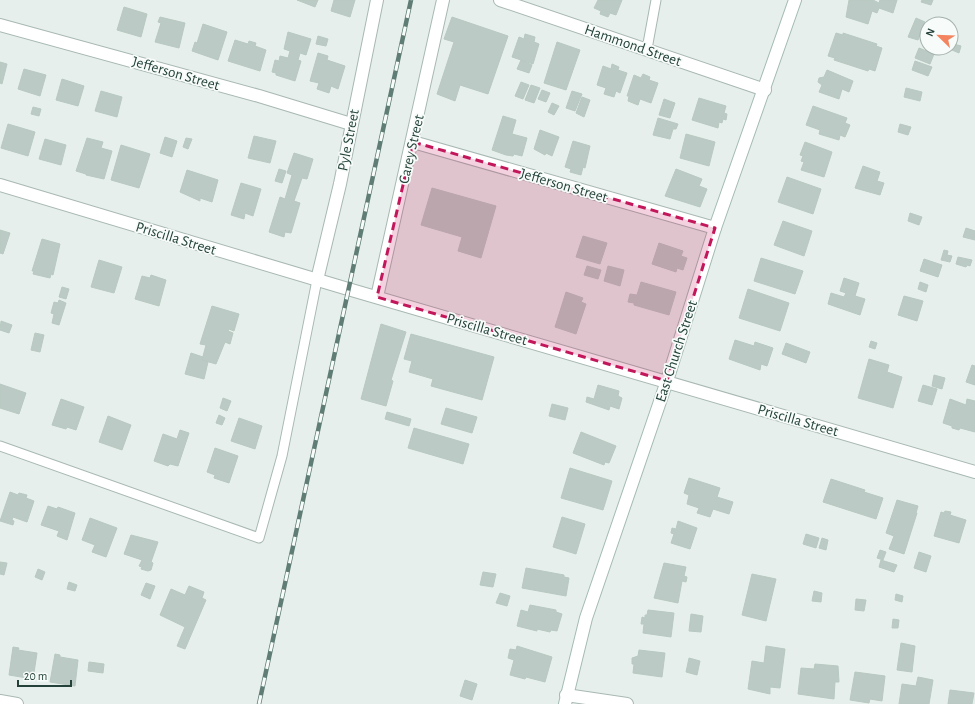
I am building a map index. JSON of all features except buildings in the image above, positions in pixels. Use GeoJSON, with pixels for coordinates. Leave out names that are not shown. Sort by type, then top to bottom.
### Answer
{"type":"FeatureCollection","features":[{"type":"Feature","properties":{"kind":"street","name":"Pyle Street"},"geometry":{"type":"LineString","coordinates":[[317,280],[340,184],[377,0]]}},
{"type":"Feature","properties":{"kind":"street","name":"Carey Street"},"geometry":{"type":"LineString","coordinates":[[377,297],[413,142],[443,0]]}},
{"type":"Feature","properties":{"kind":"street","name":"Hammond Street"},"geometry":{"type":"LineString","coordinates":[[500,0],[765,90]]}},
{"type":"Feature","properties":{"kind":"street","name":"East Church Street"},"geometry":{"type":"LineString","coordinates":[[565,700],[586,618],[667,381],[715,228],[765,90],[795,0]]}},
{"type":"Feature","properties":{"kind":"street","name":"Jefferson Street"},"geometry":{"type":"LineString","coordinates":[[0,25],[251,94],[351,124]]}},
{"type":"Feature","properties":{"kind":"street","name":"Jefferson Street"},"geometry":{"type":"LineString","coordinates":[[413,142],[715,228]]}},
{"type":"Feature","properties":{"kind":"street","name":"Priscilla Street"},"geometry":{"type":"LineString","coordinates":[[0,185],[317,280],[975,472]]}},
{"type":"Feature","properties":{"kind":"street"},"geometry":{"type":"LineString","coordinates":[[565,700],[627,704]]}},
{"type":"Feature","properties":{"kind":"street"},"geometry":{"type":"LineString","coordinates":[[0,701],[17,704]]}},
{"type":"Feature","properties":{"kind":"lane"},"geometry":{"type":"LineString","coordinates":[[647,49],[656,0]]}},
{"type":"Feature","properties":{"kind":"lane"},"geometry":{"type":"LineString","coordinates":[[0,446],[259,538],[282,456],[317,280]]}},
{"type":"Feature","properties":{"kind":"highlighted area"},"geometry":{"type":"Polygon","coordinates":[[[413,142],[715,228],[667,381],[377,297],[413,142]]]}},
{"type":"Feature","properties":{"kind":"railway"},"geometry":{"type":"LineString","coordinates":[[259,704],[411,0]]}}]}
